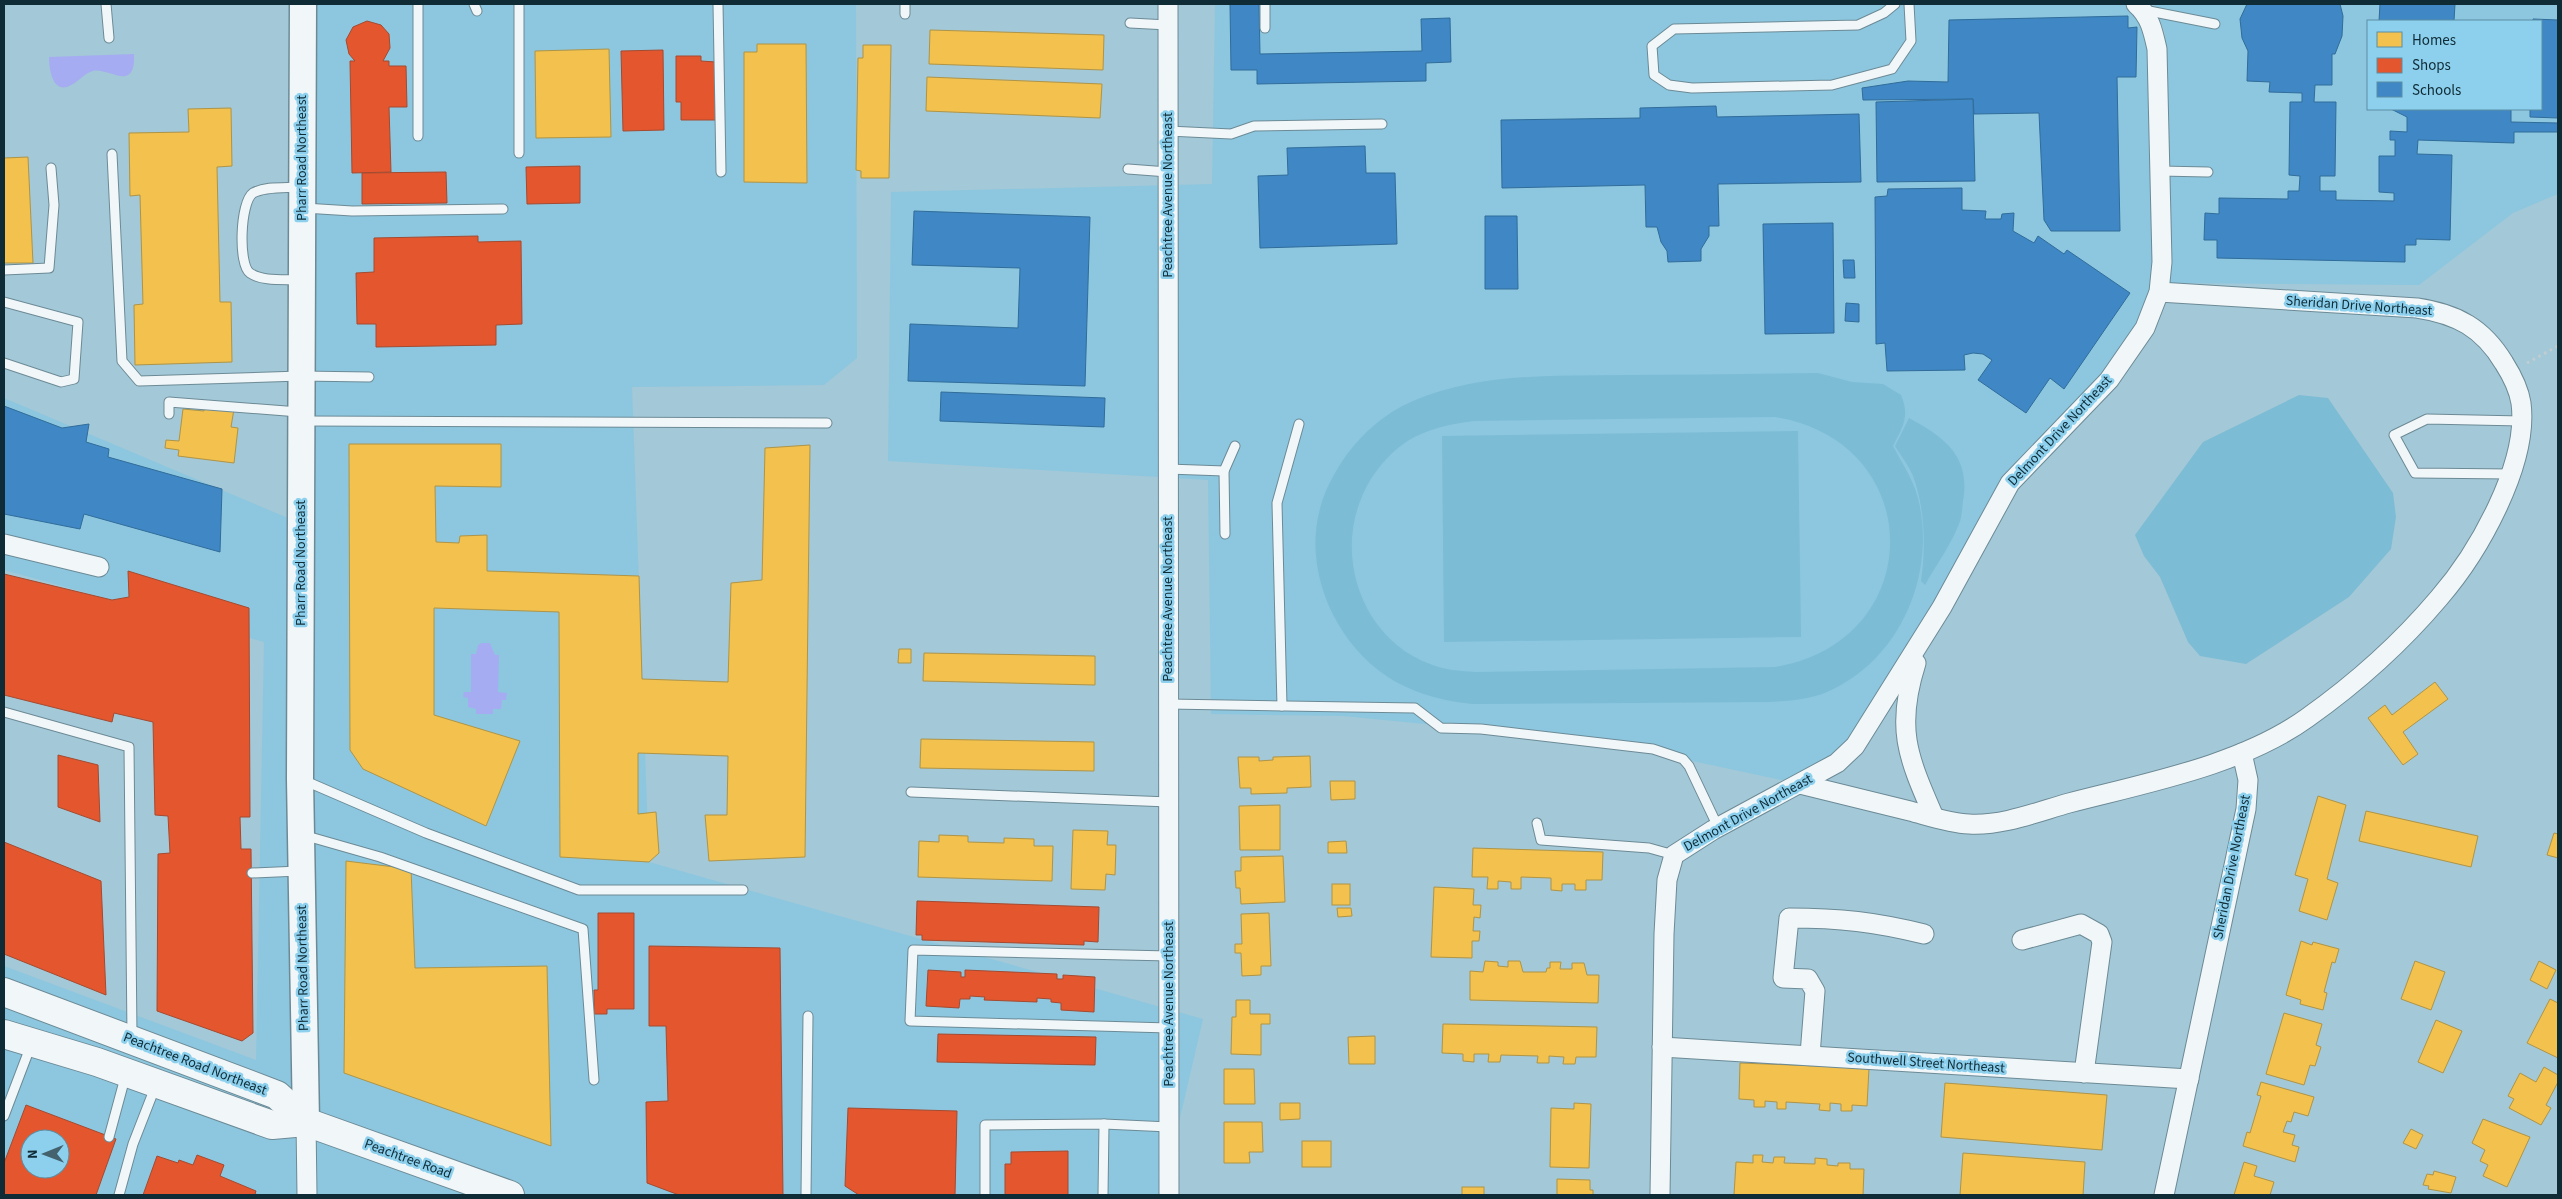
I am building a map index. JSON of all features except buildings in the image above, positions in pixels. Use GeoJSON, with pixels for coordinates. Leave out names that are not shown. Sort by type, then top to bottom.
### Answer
{"type":"FeatureCollection","features":[{"type":"Feature","properties":{"kind":"highway","name":"Peachtree Road Northeast"},"geometry":{"type":"LineString","coordinates":[[4,992],[277,1095],[306,1122]]}},
{"type":"Feature","properties":{"kind":"highway"},"geometry":{"type":"LineString","coordinates":[[4,1034],[126,1073],[272,1125],[306,1122]]}},
{"type":"Feature","properties":{"kind":"highway","name":"Peachtree Road"},"geometry":{"type":"LineString","coordinates":[[306,1122],[497,1193]]}},
{"type":"Feature","properties":{"kind":"street","name":"Pharr Road Northeast"},"geometry":{"type":"LineString","coordinates":[[302,4],[300,779],[306,1122]]}},
{"type":"Feature","properties":{"kind":"street","name":"Peachtree Avenue Northeast"},"geometry":{"type":"LineString","coordinates":[[1168,4],[1169,1195]]}},
{"type":"Feature","properties":{"kind":"street","name":"Delmont Drive Northeast"},"geometry":{"type":"LineString","coordinates":[[1660,1195],[1667,880],[1674,855],[1718,827],[1837,764],[1855,746],[1942,607],[2010,483],[2109,380],[2145,328],[2159,292],[2162,262],[2157,49],[2152,27],[2140,7]]}},
{"type":"Feature","properties":{"kind":"street","name":"Sheridan Drive Northeast"},"geometry":{"type":"LineString","coordinates":[[2159,292],[2417,308],[2440,312],[2469,324],[2493,344],[2521,402],[2520,444],[2512,474],[2480,539],[2446,589],[2392,649],[2308,718],[2277,738],[2242,753],[2248,780],[2246,809],[2164,1195]]}},
{"type":"Feature","properties":{"kind":"street"},"geometry":{"type":"LineString","coordinates":[[4,544],[99,567]]}},
{"type":"Feature","properties":{"kind":"street","name":"Delmont Drive Northeast"},"geometry":{"type":"LineString","coordinates":[[1919,644],[1906,692],[1905,730],[1911,764],[1934,817]]}},
{"type":"Feature","properties":{"kind":"street"},"geometry":{"type":"LineString","coordinates":[[1800,784],[1968,824],[1998,822],[2170,777],[2242,753]]}},
{"type":"Feature","properties":{"kind":"street"},"geometry":{"type":"LineString","coordinates":[[1810,1055],[1815,991],[1808,980],[1783,978],[1789,918],[1835,918],[1875,922],[1924,934]]}},
{"type":"Feature","properties":{"kind":"street"},"geometry":{"type":"LineString","coordinates":[[2022,940],[2081,924],[2099,934],[2102,942],[2084,1073]]}},
{"type":"Feature","properties":{"kind":"street","name":"Southwell Street Northeast"},"geometry":{"type":"LineString","coordinates":[[1662,1047],[2189,1079]]}},
{"type":"Feature","properties":{"kind":"street"},"geometry":{"type":"LineString","coordinates":[[306,1122],[307,1195]]}},
{"type":"Feature","properties":{"kind":"lane"},"geometry":{"type":"LineString","coordinates":[[106,4],[109,38]]}},
{"type":"Feature","properties":{"kind":"lane"},"geometry":{"type":"LineString","coordinates":[[418,4],[418,136]]}},
{"type":"Feature","properties":{"kind":"lane"},"geometry":{"type":"LineString","coordinates":[[519,4],[519,153]]}},
{"type":"Feature","properties":{"kind":"lane"},"geometry":{"type":"LineString","coordinates":[[718,4],[720,172]]}},
{"type":"Feature","properties":{"kind":"lane"},"geometry":{"type":"LineString","coordinates":[[905,4],[905,14]]}},
{"type":"Feature","properties":{"kind":"lane"},"geometry":{"type":"LineString","coordinates":[[1264,4],[1265,28]]}},
{"type":"Feature","properties":{"kind":"lane"},"geometry":{"type":"LineString","coordinates":[[1895,4],[1884,13],[1858,25],[1674,29],[1652,46],[1654,75],[1669,86],[1692,88],[1832,84],[1892,69],[1910,41],[1909,4]]}},
{"type":"Feature","properties":{"kind":"lane"},"geometry":{"type":"LineString","coordinates":[[2140,7],[2215,24]]}},
{"type":"Feature","properties":{"kind":"lane"},"geometry":{"type":"LineString","coordinates":[[1130,23],[1168,25]]}},
{"type":"Feature","properties":{"kind":"lane"},"geometry":{"type":"LineString","coordinates":[[1168,131],[1231,134],[1254,126],[1382,124]]}},
{"type":"Feature","properties":{"kind":"lane"},"geometry":{"type":"LineString","coordinates":[[112,154],[122,361],[139,381],[370,376]]}},
{"type":"Feature","properties":{"kind":"lane"},"geometry":{"type":"LineString","coordinates":[[4,270],[49,268],[54,205],[51,168]]}},
{"type":"Feature","properties":{"kind":"lane"},"geometry":{"type":"LineString","coordinates":[[1128,169],[1168,172]]}},
{"type":"Feature","properties":{"kind":"lane"},"geometry":{"type":"LineString","coordinates":[[2160,171],[2208,172]]}},
{"type":"Feature","properties":{"kind":"lane"},"geometry":{"type":"LineString","coordinates":[[302,280],[266,278],[250,273],[244,266],[242,216],[245,203],[253,194],[265,190],[302,197],[352,212],[503,209]]}},
{"type":"Feature","properties":{"kind":"lane"},"geometry":{"type":"LineString","coordinates":[[4,302],[78,322],[74,380],[61,382],[4,363]]}},
{"type":"Feature","properties":{"kind":"lane"},"geometry":{"type":"LineString","coordinates":[[169,414],[169,402],[301,417],[827,423]]}},
{"type":"Feature","properties":{"kind":"lane"},"geometry":{"type":"LineString","coordinates":[[2512,474],[2416,473],[2394,435],[2428,419],[2520,421]]}},
{"type":"Feature","properties":{"kind":"lane"},"geometry":{"type":"LineString","coordinates":[[1282,706],[1277,503],[1299,424]]}},
{"type":"Feature","properties":{"kind":"lane"},"geometry":{"type":"LineString","coordinates":[[1225,534],[1224,471],[1235,446]]}},
{"type":"Feature","properties":{"kind":"lane"},"geometry":{"type":"LineString","coordinates":[[1168,469],[1224,471]]}},
{"type":"Feature","properties":{"kind":"lane"},"geometry":{"type":"LineString","coordinates":[[1168,704],[1415,708],[1441,728],[1480,729],[1662,751],[1683,759],[1689,766],[1718,827]]}},
{"type":"Feature","properties":{"kind":"lane"},"geometry":{"type":"LineString","coordinates":[[4,712],[130,747],[132,1040]]}},
{"type":"Feature","properties":{"kind":"lane"},"geometry":{"type":"LineString","coordinates":[[300,779],[426,833],[578,890],[743,890]]}},
{"type":"Feature","properties":{"kind":"lane"},"geometry":{"type":"LineString","coordinates":[[911,792],[1169,802]]}},
{"type":"Feature","properties":{"kind":"lane"},"geometry":{"type":"LineString","coordinates":[[1537,823],[1541,840],[1649,848],[1674,855]]}},
{"type":"Feature","properties":{"kind":"lane"},"geometry":{"type":"LineString","coordinates":[[301,835],[380,857],[583,929],[594,1080]]}},
{"type":"Feature","properties":{"kind":"lane"},"geometry":{"type":"LineString","coordinates":[[252,873],[301,870]]}},
{"type":"Feature","properties":{"kind":"lane"},"geometry":{"type":"LineString","coordinates":[[1169,956],[913,950],[910,1021],[1169,1028]]}},
{"type":"Feature","properties":{"kind":"lane"},"geometry":{"type":"LineString","coordinates":[[806,1195],[808,1016]]}},
{"type":"Feature","properties":{"kind":"lane"},"geometry":{"type":"LineString","coordinates":[[4,1116],[32,1042]]}},
{"type":"Feature","properties":{"kind":"lane"},"geometry":{"type":"LineString","coordinates":[[109,1137],[126,1073]]}},
{"type":"Feature","properties":{"kind":"lane"},"geometry":{"type":"LineString","coordinates":[[119,1195],[133,1144],[156,1085]]}},
{"type":"Feature","properties":{"kind":"lane"},"geometry":{"type":"LineString","coordinates":[[985,1195],[985,1125],[1104,1124],[1169,1127]]}},
{"type":"Feature","properties":{"kind":"lane"},"geometry":{"type":"LineString","coordinates":[[1103,1195],[1104,1124]]}},
{"type":"Feature","properties":{"kind":"path"},"geometry":{"type":"LineString","coordinates":[[2526,363],[2558,346]]}},
{"type":"Feature","properties":{"kind":"shaded area"},"geometry":{"type":"Polygon","coordinates":[[[306,4],[856,4],[857,358],[824,385],[632,387],[649,862],[1203,1019],[1162,1195],[4,1195],[4,966],[256,1060],[264,642],[4,570],[4,398],[295,521],[306,4]]]}},
{"type":"Feature","properties":{"kind":"shaded area"},"geometry":{"type":"Polygon","coordinates":[[[1215,4],[2136,4],[2153,27],[2162,262],[2145,328],[2010,483],[1855,746],[1800,784],[1683,759],[1660,747],[1343,716],[1211,714],[1208,480],[888,461],[891,192],[1212,184],[1215,4]]]}},
{"type":"Feature","properties":{"kind":"shaded area"},"geometry":{"type":"Polygon","coordinates":[[[2154,4],[2558,4],[2558,194],[2513,213],[2419,285],[2169,283],[2165,33],[2154,4]]]}},
{"type":"Feature","properties":{"kind":"shaded area"},"geometry":{"type":"Polygon","coordinates":[[[134,54],[131,73],[126,76],[93,71],[66,87],[61,87],[57,85],[51,75],[49,57],[134,54]]]}},
{"type":"Feature","properties":{"kind":"shaded area"},"geometry":{"type":"Polygon","coordinates":[[[1818,373],[1852,382],[1883,384],[1901,395],[1904,402],[1905,415],[1900,433],[1893,446],[1916,491],[1923,527],[1922,556],[1917,585],[1907,612],[1893,637],[1875,659],[1853,678],[1827,692],[1805,698],[1767,702],[1472,704],[1452,701],[1414,691],[1375,668],[1357,650],[1341,629],[1329,606],[1320,581],[1316,556],[1316,530],[1321,505],[1335,473],[1355,444],[1372,427],[1402,406],[1438,392],[1463,385],[1515,378],[1542,376],[1818,373]],[[1775,417],[1474,421],[1430,430],[1406,442],[1386,459],[1371,479],[1363,494],[1355,519],[1352,544],[1354,569],[1360,594],[1372,616],[1387,636],[1407,652],[1430,664],[1458,671],[1775,667],[1825,650],[1861,621],[1883,584],[1890,542],[1883,500],[1861,463],[1825,434],[1775,417]]]}},
{"type":"Feature","properties":{"kind":"shaded area"},"geometry":{"type":"Polygon","coordinates":[[[2299,395],[2328,398],[2393,493],[2396,517],[2391,549],[2349,597],[2246,664],[2200,656],[2188,642],[2160,577],[2144,556],[2135,535],[2203,442],[2299,395]]]}},
{"type":"Feature","properties":{"kind":"shaded area"},"geometry":{"type":"Polygon","coordinates":[[[1909,418],[1944,441],[1959,460],[1963,472],[1962,512],[1959,524],[1948,547],[1925,585],[1921,581],[1924,541],[1920,501],[1911,472],[1895,446],[1909,418]]]}},
{"type":"Feature","properties":{"kind":"shaded area"},"geometry":{"type":"Polygon","coordinates":[[[1798,431],[1801,637],[1444,642],[1442,436],[1798,431]]]}},
{"type":"Feature","properties":{"kind":"shaded area"},"geometry":{"type":"Polygon","coordinates":[[[490,643],[495,655],[499,655],[498,692],[507,693],[506,700],[502,700],[501,709],[493,709],[493,714],[476,714],[476,709],[468,707],[468,698],[463,697],[464,692],[471,692],[471,654],[476,654],[478,645],[490,643]]]}}]}
